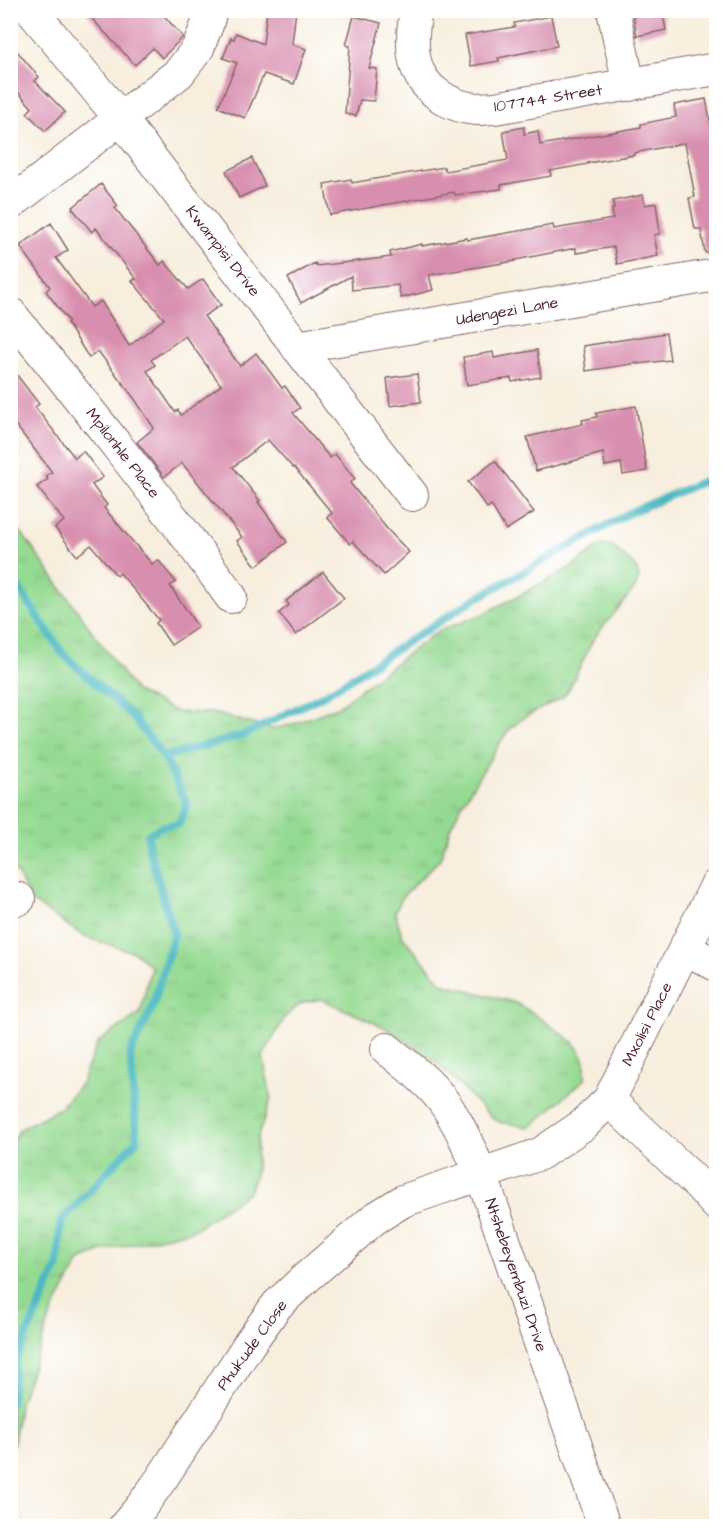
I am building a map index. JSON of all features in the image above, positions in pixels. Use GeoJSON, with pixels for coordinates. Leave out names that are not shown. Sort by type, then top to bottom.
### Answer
{"type":"FeatureCollection","features":[{"type":"Feature","properties":{"kind":"street","name":"Kwampisi Drive"},"geometry":{"type":"LineString","coordinates":[[31,10],[120,118],[412,495]]}},
{"type":"Feature","properties":{"kind":"street"},"geometry":{"type":"LineString","coordinates":[[10,204],[178,73],[198,48],[211,10]]}},
{"type":"Feature","properties":{"kind":"street","name":"107744 Street"},"geometry":{"type":"LineString","coordinates":[[416,10],[413,47],[415,62],[421,76],[440,96],[463,107],[495,108],[717,69]]}},
{"type":"Feature","properties":{"kind":"street"},"geometry":{"type":"LineString","coordinates":[[614,10],[629,85]]}},
{"type":"Feature","properties":{"kind":"street","name":"Udengezi Lane"},"geometry":{"type":"LineString","coordinates":[[297,347],[717,275]]}},
{"type":"Feature","properties":{"kind":"street","name":"Mpilonhle Place"},"geometry":{"type":"LineString","coordinates":[[10,313],[128,459],[190,539],[231,597]]}},
{"type":"Feature","properties":{"kind":"street","name":"Mxolisi Place"},"geometry":{"type":"LineString","coordinates":[[481,1174],[540,1154],[583,1125],[609,1100],[717,886]]}},
{"type":"Feature","properties":{"kind":"street"},"geometry":{"type":"LineString","coordinates":[[686,949],[717,965]]}},
{"type":"Feature","properties":{"kind":"street","name":"Ntshebeyembuzi Drive"},"geometry":{"type":"LineString","coordinates":[[387,1048],[438,1095],[452,1113],[465,1138],[481,1174],[604,1527]]}},
{"type":"Feature","properties":{"kind":"street"},"geometry":{"type":"LineString","coordinates":[[609,1100],[717,1204]]}},
{"type":"Feature","properties":{"kind":"street","name":"Phukude Close"},"geometry":{"type":"LineString","coordinates":[[124,1527],[162,1478],[277,1305],[374,1219],[403,1201],[481,1174]]}},
{"type":"Feature","properties":{"kind":"green space"},"geometry":{"type":"Polygon","coordinates":[[[10,517],[135,691],[177,712],[213,713],[272,729],[293,724],[337,707],[438,631],[481,615],[520,595],[573,566],[601,545],[611,545],[636,567],[639,577],[635,588],[594,638],[563,697],[523,718],[507,732],[465,799],[450,828],[440,859],[403,896],[395,912],[402,936],[442,983],[516,1003],[534,1014],[572,1041],[585,1060],[585,1079],[530,1127],[499,1122],[490,1116],[437,1063],[384,1027],[321,999],[302,1003],[285,1017],[263,1056],[271,1099],[257,1139],[256,1172],[249,1192],[195,1229],[103,1251],[80,1261],[52,1313],[19,1405],[14,1443],[11,1447],[11,1143],[20,1129],[60,1108],[81,1083],[98,1042],[140,1013],[151,967],[136,953],[85,937],[31,901],[17,873],[11,868],[10,517]]]}},
{"type":"Feature","properties":{"kind":"building"},"geometry":{"type":"Polygon","coordinates":[[[84,10],[159,10],[183,37],[162,58],[153,48],[135,65],[84,10]]]}},
{"type":"Feature","properties":{"kind":"building"},"geometry":{"type":"Polygon","coordinates":[[[267,10],[296,10],[292,44],[306,49],[294,84],[264,74],[245,118],[218,107],[237,63],[223,58],[231,38],[234,39],[236,33],[263,44],[267,10]]]}},
{"type":"Feature","properties":{"kind":"building"},"geometry":{"type":"Polygon","coordinates":[[[632,10],[662,10],[666,30],[637,36],[632,10]]]}},
{"type":"Feature","properties":{"kind":"building"},"geometry":{"type":"Polygon","coordinates":[[[354,16],[381,23],[369,68],[377,69],[374,101],[360,100],[356,116],[345,114],[350,46],[346,45],[354,16]]]}},
{"type":"Feature","properties":{"kind":"building"},"geometry":{"type":"Polygon","coordinates":[[[551,16],[557,46],[471,66],[465,35],[515,27],[514,23],[551,16]]]}},
{"type":"Feature","properties":{"kind":"building"},"geometry":{"type":"Polygon","coordinates":[[[10,43],[39,77],[35,81],[65,112],[45,131],[27,113],[32,108],[10,82],[10,43]]]}},
{"type":"Feature","properties":{"kind":"building"},"geometry":{"type":"Polygon","coordinates":[[[706,99],[717,157],[717,252],[705,253],[701,229],[695,229],[689,198],[695,197],[684,143],[550,171],[551,176],[501,185],[501,189],[455,195],[454,192],[330,215],[324,184],[351,179],[352,183],[444,167],[445,171],[508,160],[503,131],[524,127],[524,134],[538,131],[540,145],[641,127],[641,124],[676,117],[674,105],[706,99]]]}},
{"type":"Feature","properties":{"kind":"building"},"geometry":{"type":"Polygon","coordinates":[[[252,158],[265,186],[239,198],[226,171],[252,158]]]}},
{"type":"Feature","properties":{"kind":"building"},"geometry":{"type":"Polygon","coordinates":[[[101,184],[118,206],[115,208],[160,265],[164,261],[188,289],[203,279],[221,305],[204,316],[240,366],[256,353],[282,388],[285,386],[300,408],[293,413],[330,458],[335,454],[355,479],[350,483],[409,552],[384,575],[353,541],[350,544],[327,517],[332,513],[268,440],[233,467],[260,501],[258,502],[287,542],[256,566],[237,541],[242,537],[182,463],[164,477],[137,442],[154,428],[98,351],[89,358],[67,323],[69,322],[46,291],[50,287],[20,246],[51,223],[68,250],[56,258],[92,307],[101,301],[129,346],[164,319],[132,281],[136,279],[96,228],[92,232],[72,208],[101,184]],[[185,336],[151,360],[155,365],[147,371],[175,412],[178,410],[181,415],[221,385],[185,336]]]}},
{"type":"Feature","properties":{"kind":"building"},"geometry":{"type":"Polygon","coordinates":[[[643,195],[645,205],[656,203],[660,234],[654,235],[658,256],[617,264],[614,247],[576,253],[576,248],[429,275],[433,290],[401,298],[398,285],[352,290],[351,276],[301,303],[288,278],[315,263],[317,266],[391,257],[390,252],[422,244],[422,246],[467,238],[467,240],[553,225],[554,229],[613,219],[613,201],[643,195]]]}},
{"type":"Feature","properties":{"kind":"building"},"geometry":{"type":"Polygon","coordinates":[[[666,333],[670,360],[586,371],[583,346],[666,333]]]}},
{"type":"Feature","properties":{"kind":"building"},"geometry":{"type":"Polygon","coordinates":[[[537,350],[541,377],[512,382],[511,378],[467,385],[463,357],[493,352],[494,358],[537,350]]]}},
{"type":"Feature","properties":{"kind":"building"},"geometry":{"type":"Polygon","coordinates":[[[10,366],[39,404],[35,407],[75,458],[83,451],[103,477],[92,485],[107,505],[104,508],[152,564],[158,560],[176,582],[170,586],[198,627],[171,645],[156,623],[159,620],[120,573],[117,576],[91,545],[77,556],[55,528],[64,521],[37,487],[48,479],[46,476],[52,472],[14,423],[10,425],[10,366]]]}},
{"type":"Feature","properties":{"kind":"building"},"geometry":{"type":"Polygon","coordinates":[[[417,374],[421,402],[390,406],[387,378],[417,374]]]}},
{"type":"Feature","properties":{"kind":"building"},"geometry":{"type":"Polygon","coordinates":[[[636,406],[647,471],[623,475],[621,463],[605,466],[603,453],[536,471],[527,437],[583,424],[582,420],[597,417],[596,413],[636,406]]]}},
{"type":"Feature","properties":{"kind":"building"},"geometry":{"type":"Polygon","coordinates":[[[495,461],[534,512],[506,530],[491,505],[487,508],[468,482],[495,461]]]}},
{"type":"Feature","properties":{"kind":"building"},"geometry":{"type":"Polygon","coordinates":[[[323,572],[344,598],[296,635],[279,613],[289,605],[286,601],[323,572]]]}},
{"type":"Feature","properties":{"kind":"waterway"},"geometry":{"type":"LineString","coordinates":[[164,757],[244,735],[326,694],[473,600],[631,512],[716,476]]}},
{"type":"Feature","properties":{"kind":"waterway"},"geometry":{"type":"LineString","coordinates":[[10,576],[64,655],[133,717],[164,757],[187,804],[179,824],[160,827],[148,835],[149,850],[174,934],[152,1008],[130,1054],[137,1140],[61,1221],[58,1265],[15,1361],[10,1404]]}}]}
